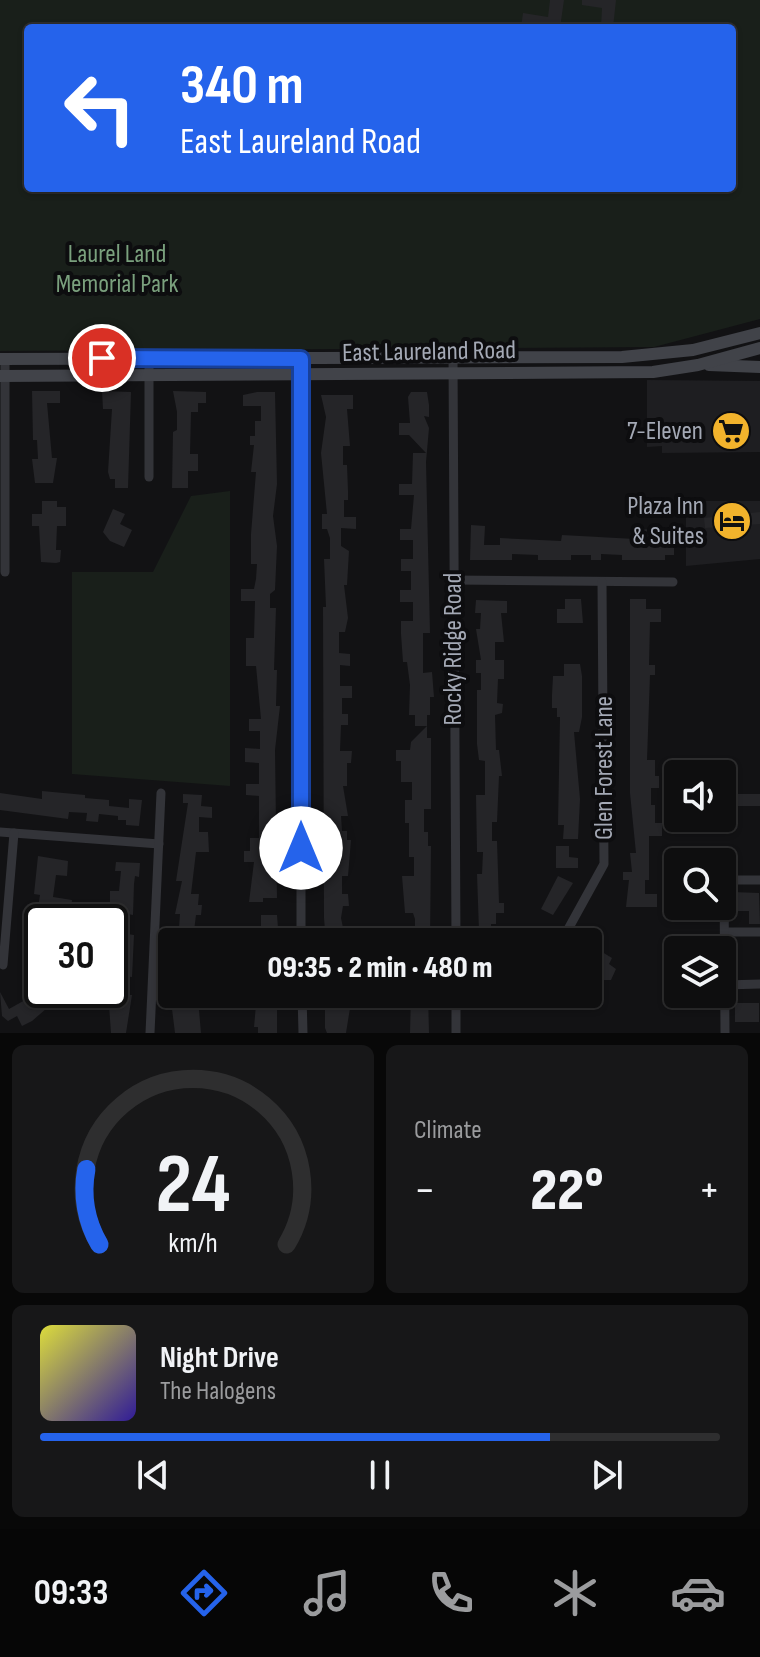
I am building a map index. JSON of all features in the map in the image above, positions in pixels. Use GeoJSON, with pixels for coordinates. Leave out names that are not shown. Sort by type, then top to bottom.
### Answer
{"type":"FeatureCollection","features":[{"type":"Feature","properties":{"kind":"main road","name":"East Laureland Road"},"geometry":{"type":"LineString","coordinates":[[3,359],[645,357],[693,350],[760,333]]}},
{"type":"Feature","properties":{"kind":"main road","name":"East Laureland Road"},"geometry":{"type":"LineString","coordinates":[[2,376],[653,372],[698,365],[760,348]]}},
{"type":"Feature","properties":{"kind":"main road"},"geometry":{"type":"LineString","coordinates":[[698,365],[760,367]]}},
{"type":"Feature","properties":{"kind":"street","name":"Rocky Ridge Road"},"geometry":{"type":"LineString","coordinates":[[453,357],[456,928]]}},
{"type":"Feature","properties":{"kind":"street"},"geometry":{"type":"LineString","coordinates":[[149,358],[149,477]]}},
{"type":"Feature","properties":{"kind":"street"},"geometry":{"type":"LineString","coordinates":[[3,359],[5,572]]}},
{"type":"Feature","properties":{"kind":"street"},"geometry":{"type":"LineString","coordinates":[[301,359],[301,928]]}},
{"type":"Feature","properties":{"kind":"street"},"geometry":{"type":"LineString","coordinates":[[452,580],[673,582]]}},
{"type":"Feature","properties":{"kind":"street","name":"Glen Forest Lane"},"geometry":{"type":"LineString","coordinates":[[569,928],[604,864],[602,582]]}},
{"type":"Feature","properties":{"kind":"street"},"geometry":{"type":"LineString","coordinates":[[150,1033],[161,793]]}},
{"type":"Feature","properties":{"kind":"street"},"geometry":{"type":"LineString","coordinates":[[0,832],[159,844]]}},
{"type":"Feature","properties":{"kind":"street"},"geometry":{"type":"LineString","coordinates":[[3,965],[14,833]]}},
{"type":"Feature","properties":{"kind":"street"},"geometry":{"type":"LineString","coordinates":[[725,936],[724,880],[760,880]]}},
{"type":"Feature","properties":{"kind":"street"},"geometry":{"type":"LineString","coordinates":[[725,932],[760,932]]}},
{"type":"Feature","properties":{"kind":"street"},"geometry":{"type":"LineString","coordinates":[[736,985],[760,984]]}},
{"type":"Feature","properties":{"kind":"street"},"geometry":{"type":"LineString","coordinates":[[302,1008],[303,1033]]}},
{"type":"Feature","properties":{"kind":"street"},"geometry":{"type":"LineString","coordinates":[[456,1008],[456,1033]]}},
{"type":"Feature","properties":{"kind":"street"},"geometry":{"type":"LineString","coordinates":[[725,1008],[725,1033]]}},
{"type":"Feature","properties":{"kind":"shaded area"},"geometry":{"type":"Polygon","coordinates":[[[647,380],[760,381],[760,452],[662,453],[662,446],[647,447],[647,380]]]}},
{"type":"Feature","properties":{"kind":"shaded area"},"geometry":{"type":"Polygon","coordinates":[[[686,501],[760,501],[760,559],[686,566],[686,501]]]}},
{"type":"Feature","properties":{"kind":"green space","name":"Laurel Land Memorial Park"},"geometry":{"type":"Polygon","coordinates":[[[0,0],[760,0],[760,319],[654,347],[0,351],[0,0]]]}},
{"type":"Feature","properties":{"kind":"green space"},"geometry":{"type":"Polygon","coordinates":[[[230,491],[230,786],[72,774],[72,572],[153,572],[191,496],[230,491]]]}},
{"type":"Feature","properties":{"kind":"building"},"geometry":{"type":"Polygon","coordinates":[[[550,0],[564,0],[561,24],[522,24],[523,13],[548,17],[550,0]]]}},
{"type":"Feature","properties":{"kind":"building"},"geometry":{"type":"Polygon","coordinates":[[[582,0],[616,0],[613,24],[601,24],[602,8],[582,5],[582,0]]]}},
{"type":"Feature","properties":{"kind":"building"},"geometry":{"type":"Polygon","coordinates":[[[32,391],[60,391],[60,403],[47,403],[52,458],[57,458],[53,483],[35,483],[32,459],[38,459],[37,440],[33,440],[32,391]]]}},
{"type":"Feature","properties":{"kind":"building"},"geometry":{"type":"Polygon","coordinates":[[[102,391],[131,392],[128,488],[115,488],[115,479],[110,479],[108,472],[112,409],[103,409],[102,391]]]}},
{"type":"Feature","properties":{"kind":"building"},"geometry":{"type":"Polygon","coordinates":[[[173,391],[206,392],[206,403],[198,403],[198,412],[191,412],[190,454],[198,454],[198,471],[188,471],[188,488],[172,488],[173,432],[177,430],[173,391]]]}},
{"type":"Feature","properties":{"kind":"building"},"geometry":{"type":"Polygon","coordinates":[[[275,392],[277,484],[273,516],[277,546],[275,590],[270,594],[270,608],[276,608],[274,670],[277,670],[276,706],[280,706],[275,750],[277,898],[249,902],[254,862],[244,862],[244,851],[250,851],[250,838],[259,838],[259,796],[246,795],[246,784],[259,784],[259,763],[245,762],[245,748],[260,749],[260,731],[249,731],[249,719],[261,719],[256,666],[246,666],[246,638],[254,638],[255,601],[241,601],[241,589],[254,589],[256,579],[257,564],[251,564],[251,534],[256,472],[251,472],[254,445],[250,445],[250,436],[255,436],[255,421],[261,421],[261,406],[243,406],[243,395],[275,392]]]}},
{"type":"Feature","properties":{"kind":"building"},"geometry":{"type":"Polygon","coordinates":[[[411,392],[427,392],[429,405],[429,417],[424,416],[429,428],[426,462],[430,633],[423,633],[423,673],[432,672],[434,697],[430,697],[427,726],[415,726],[415,715],[409,715],[410,685],[407,662],[403,662],[401,634],[401,621],[413,621],[413,602],[400,602],[400,590],[411,590],[411,571],[401,571],[401,559],[413,559],[413,540],[400,540],[400,529],[411,529],[414,495],[399,495],[399,484],[412,484],[413,453],[426,453],[409,435],[399,435],[399,423],[410,423],[408,397],[411,392]]]}},
{"type":"Feature","properties":{"kind":"building"},"geometry":{"type":"Polygon","coordinates":[[[321,395],[353,395],[353,409],[347,409],[350,446],[343,446],[348,491],[348,500],[344,500],[344,517],[356,517],[356,529],[341,528],[341,546],[349,551],[347,585],[344,585],[348,618],[345,632],[339,632],[339,653],[350,654],[350,666],[340,665],[340,686],[352,686],[352,698],[342,698],[342,714],[348,714],[348,725],[341,725],[340,751],[352,751],[351,763],[347,763],[347,786],[343,786],[348,816],[341,816],[342,831],[347,831],[347,840],[351,840],[348,876],[342,876],[342,894],[348,894],[349,906],[343,906],[343,928],[325,928],[324,918],[323,607],[326,607],[324,559],[330,559],[330,538],[327,529],[322,529],[322,514],[327,514],[321,453],[326,417],[321,395]]]}},
{"type":"Feature","properties":{"kind":"building","name":"7-Eleven"},"geometry":{"type":"Polygon","coordinates":[[[721,414],[741,414],[742,447],[721,447],[721,414]]]}},
{"type":"Feature","properties":{"kind":"building"},"geometry":{"type":"Polygon","coordinates":[[[42,501],[57,501],[57,507],[66,507],[66,526],[57,526],[56,550],[61,550],[60,562],[41,562],[39,526],[32,526],[32,514],[42,514],[42,501]]]}},
{"type":"Feature","properties":{"kind":"building"},"geometry":{"type":"Polygon","coordinates":[[[113,509],[125,514],[120,524],[132,530],[124,547],[110,541],[103,532],[113,509]]]}},
{"type":"Feature","properties":{"kind":"building","name":"Plaza Inn & Suites"},"geometry":{"type":"Polygon","coordinates":[[[760,512],[760,524],[705,528],[704,518],[760,512]]]}},
{"type":"Feature","properties":{"kind":"building"},"geometry":{"type":"Polygon","coordinates":[[[471,525],[485,526],[484,545],[500,545],[500,538],[561,541],[562,535],[635,539],[635,529],[664,530],[664,540],[674,540],[674,555],[665,555],[665,560],[622,560],[622,555],[601,554],[601,560],[591,560],[591,555],[571,555],[571,560],[538,560],[538,555],[512,554],[512,560],[470,560],[471,525]]]}},
{"type":"Feature","properties":{"kind":"building"},"geometry":{"type":"Polygon","coordinates":[[[565,599],[581,599],[583,623],[557,623],[557,609],[565,609],[565,599]]]}},
{"type":"Feature","properties":{"kind":"building"},"geometry":{"type":"Polygon","coordinates":[[[630,599],[646,599],[646,609],[661,609],[661,622],[650,622],[649,665],[655,665],[655,675],[650,675],[647,760],[655,760],[655,776],[659,776],[659,788],[651,788],[651,805],[655,805],[655,823],[662,823],[662,836],[649,836],[649,880],[645,880],[645,894],[657,894],[657,907],[626,907],[629,880],[623,880],[623,872],[632,872],[630,853],[636,853],[630,793],[630,599]]]}},
{"type":"Feature","properties":{"kind":"building"},"geometry":{"type":"Polygon","coordinates":[[[476,600],[507,601],[507,613],[501,613],[504,642],[495,642],[495,660],[504,660],[504,679],[498,679],[497,703],[503,704],[502,713],[495,715],[496,750],[499,750],[502,776],[499,776],[497,822],[492,822],[492,841],[497,841],[499,903],[504,903],[504,913],[496,913],[496,924],[491,924],[491,928],[479,928],[477,874],[482,874],[483,852],[477,852],[476,795],[485,795],[485,761],[479,760],[477,744],[477,690],[481,690],[481,673],[476,673],[476,660],[481,660],[476,629],[480,629],[481,613],[475,613],[476,600]]]}},
{"type":"Feature","properties":{"kind":"building"},"geometry":{"type":"Polygon","coordinates":[[[564,664],[580,664],[582,676],[582,717],[579,732],[574,732],[580,799],[578,839],[563,839],[564,825],[558,825],[560,717],[557,717],[557,708],[552,708],[552,695],[553,676],[564,676],[564,664]]]}},
{"type":"Feature","properties":{"kind":"building"},"geometry":{"type":"Polygon","coordinates":[[[427,726],[427,738],[431,738],[431,809],[424,809],[424,832],[428,832],[428,846],[431,846],[430,928],[415,928],[413,913],[405,913],[402,876],[414,876],[414,857],[409,857],[409,823],[405,823],[405,800],[412,800],[412,782],[401,782],[401,761],[396,761],[396,750],[410,750],[411,742],[427,726]]]}},
{"type":"Feature","properties":{"kind":"building"},"geometry":{"type":"Polygon","coordinates":[[[42,791],[85,795],[85,798],[109,800],[109,806],[129,808],[129,799],[142,800],[139,826],[126,825],[126,820],[118,820],[118,816],[99,814],[98,822],[86,821],[87,813],[69,812],[68,819],[0,810],[0,793],[42,799],[42,791]]]}},
{"type":"Feature","properties":{"kind":"building"},"geometry":{"type":"Polygon","coordinates":[[[183,794],[202,795],[201,806],[212,807],[212,818],[199,817],[199,832],[208,832],[209,852],[196,852],[191,894],[199,894],[198,905],[202,905],[201,915],[196,915],[194,928],[179,928],[180,914],[175,914],[182,881],[176,881],[188,803],[183,803],[183,794]]]}},
{"type":"Feature","properties":{"kind":"building"},"geometry":{"type":"Polygon","coordinates":[[[736,794],[760,794],[760,806],[736,806],[736,794]]]}},
{"type":"Feature","properties":{"kind":"building"},"geometry":{"type":"Polygon","coordinates":[[[556,846],[569,846],[569,857],[578,858],[578,868],[556,868],[556,846]]]}},
{"type":"Feature","properties":{"kind":"building"},"geometry":{"type":"Polygon","coordinates":[[[38,856],[68,861],[67,876],[56,875],[53,897],[72,900],[72,904],[39,904],[40,895],[34,894],[38,856]]]}},
{"type":"Feature","properties":{"kind":"building"},"geometry":{"type":"Polygon","coordinates":[[[116,862],[140,863],[139,877],[135,876],[133,915],[128,914],[128,904],[110,904],[110,891],[119,891],[121,871],[115,871],[116,862]]]}},
{"type":"Feature","properties":{"kind":"building"},"geometry":{"type":"Polygon","coordinates":[[[558,876],[573,883],[553,915],[541,909],[558,876]]]}},
{"type":"Feature","properties":{"kind":"building"},"geometry":{"type":"Polygon","coordinates":[[[736,892],[759,893],[760,924],[749,924],[749,911],[736,911],[736,892]]]}},
{"type":"Feature","properties":{"kind":"building"},"geometry":{"type":"Polygon","coordinates":[[[261,915],[277,915],[278,928],[261,928],[261,915]]]}},
{"type":"Feature","properties":{"kind":"building"},"geometry":{"type":"Polygon","coordinates":[[[128,934],[134,935],[132,977],[128,977],[128,934]]]}},
{"type":"Feature","properties":{"kind":"building"},"geometry":{"type":"Polygon","coordinates":[[[602,952],[612,958],[609,964],[616,969],[611,980],[602,980],[602,952]]]}},
{"type":"Feature","properties":{"kind":"building"},"geometry":{"type":"Polygon","coordinates":[[[0,992],[9,1009],[24,1001],[24,1008],[47,1008],[22,1026],[17,1016],[8,1021],[2,1016],[0,992]]]}},
{"type":"Feature","properties":{"kind":"building"},"geometry":{"type":"Polygon","coordinates":[[[128,995],[132,995],[126,1033],[111,1033],[109,1008],[128,1008],[128,995]]]}},
{"type":"Feature","properties":{"kind":"building"},"geometry":{"type":"Polygon","coordinates":[[[736,1003],[759,1003],[759,1022],[735,1022],[736,1003]]]}},
{"type":"Feature","properties":{"kind":"building"},"geometry":{"type":"Polygon","coordinates":[[[199,1008],[201,1033],[175,1033],[172,1009],[199,1008]]]}},
{"type":"Feature","properties":{"kind":"building"},"geometry":{"type":"Polygon","coordinates":[[[256,1008],[277,1008],[277,1033],[258,1033],[258,1027],[254,1027],[256,1008]]]}},
{"type":"Feature","properties":{"kind":"building"},"geometry":{"type":"Polygon","coordinates":[[[325,1008],[350,1008],[346,1033],[327,1033],[325,1008]]]}},
{"type":"Feature","properties":{"kind":"building"},"geometry":{"type":"Polygon","coordinates":[[[411,1008],[428,1008],[429,1033],[410,1033],[411,1008]]]}},
{"type":"Feature","properties":{"kind":"place","name":"7-Eleven"},"geometry":{"type":"Point","coordinates":[731,431]}},
{"type":"Feature","properties":{"kind":"place","name":"Plaza Inn & Suites"},"geometry":{"type":"Point","coordinates":[732,521]}},
{"type":"Feature","properties":{"kind":"route"},"geometry":{"type":"LineString","coordinates":[[102,358],[301,359],[301,848]]}}]}
